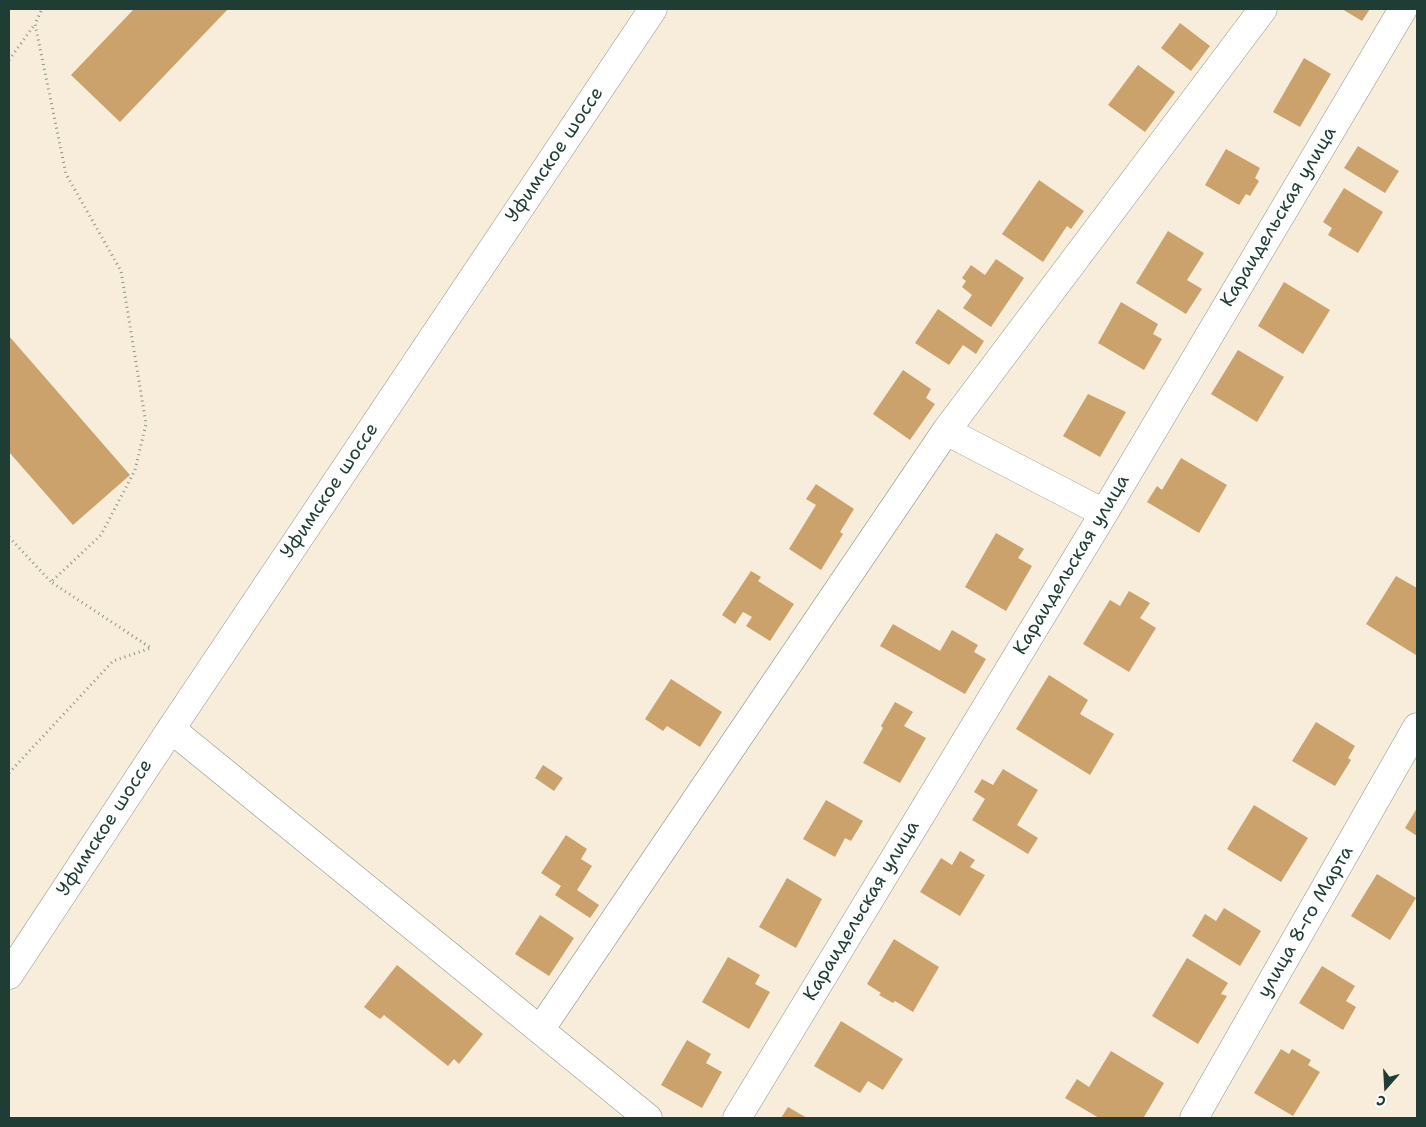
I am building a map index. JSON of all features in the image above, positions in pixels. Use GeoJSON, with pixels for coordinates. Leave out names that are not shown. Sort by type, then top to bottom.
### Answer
{"type":"FeatureCollection","features":[{"type":"Feature","properties":{"kind":"street","name":"Уфимское шоссе"},"geometry":{"type":"LineString","coordinates":[[9,975],[171,729],[653,9]]}},
{"type":"Feature","properties":{"kind":"street"},"geometry":{"type":"LineString","coordinates":[[540,1030],[946,431],[1263,9]]}},
{"type":"Feature","properties":{"kind":"street","name":"Караидельская улица"},"geometry":{"type":"LineString","coordinates":[[737,1118],[1104,513],[1403,9]]}},
{"type":"Feature","properties":{"kind":"street"},"geometry":{"type":"LineString","coordinates":[[946,431],[1104,513]]}},
{"type":"Feature","properties":{"kind":"street","name":"улица 8-го Марта"},"geometry":{"type":"LineString","coordinates":[[1194,1118],[1417,727]]}},
{"type":"Feature","properties":{"kind":"street"},"geometry":{"type":"LineString","coordinates":[[171,729],[648,1118]]}},
{"type":"Feature","properties":{"kind":"path"},"geometry":{"type":"LineString","coordinates":[[9,60],[35,24],[42,9]]}},
{"type":"Feature","properties":{"kind":"path"},"geometry":{"type":"LineString","coordinates":[[35,24],[66,174],[121,272],[146,424],[135,470],[101,535],[52,582]]}},
{"type":"Feature","properties":{"kind":"path"},"geometry":{"type":"LineString","coordinates":[[9,537],[52,582],[150,648],[113,661],[9,773]]}},
{"type":"Feature","properties":{"kind":"building"},"geometry":{"type":"Polygon","coordinates":[[[134,9],[228,9],[120,122],[71,75],[134,9]]]}},
{"type":"Feature","properties":{"kind":"building"},"geometry":{"type":"Polygon","coordinates":[[[1342,9],[1370,9],[1362,21],[1342,9]]]}},
{"type":"Feature","properties":{"kind":"building"},"geometry":{"type":"Polygon","coordinates":[[[1180,23],[1210,46],[1191,71],[1161,48],[1180,23]]]}},
{"type":"Feature","properties":{"kind":"building"},"geometry":{"type":"Polygon","coordinates":[[[1304,58],[1331,74],[1300,127],[1273,112],[1304,58]]]}},
{"type":"Feature","properties":{"kind":"building"},"geometry":{"type":"Polygon","coordinates":[[[1138,65],[1175,92],[1145,132],[1108,105],[1138,65]]]}},
{"type":"Feature","properties":{"kind":"building"},"geometry":{"type":"Polygon","coordinates":[[[1358,146],[1399,171],[1385,193],[1344,168],[1358,146]]]}},
{"type":"Feature","properties":{"kind":"building"},"geometry":{"type":"Polygon","coordinates":[[[1226,149],[1260,168],[1255,178],[1259,181],[1250,196],[1246,194],[1239,205],[1205,185],[1226,149]]]}},
{"type":"Feature","properties":{"kind":"building"},"geometry":{"type":"Polygon","coordinates":[[[1039,180],[1084,211],[1071,229],[1067,226],[1043,262],[1002,234],[1039,180]]]}},
{"type":"Feature","properties":{"kind":"building"},"geometry":{"type":"Polygon","coordinates":[[[1344,188],[1383,212],[1358,253],[1328,235],[1332,228],[1323,222],[1344,188]]]}},
{"type":"Feature","properties":{"kind":"building"},"geometry":{"type":"Polygon","coordinates":[[[1168,231],[1204,253],[1187,280],[1202,289],[1186,314],[1136,283],[1168,231]]]}},
{"type":"Feature","properties":{"kind":"building"},"geometry":{"type":"Polygon","coordinates":[[[996,259],[1024,278],[991,327],[963,308],[972,295],[962,287],[966,281],[962,278],[971,265],[985,275],[996,259]]]}},
{"type":"Feature","properties":{"kind":"building"},"geometry":{"type":"Polygon","coordinates":[[[1284,282],[1330,310],[1303,354],[1258,326],[1284,282]]]}},
{"type":"Feature","properties":{"kind":"building"},"geometry":{"type":"Polygon","coordinates":[[[1121,302],[1158,324],[1153,334],[1162,339],[1144,370],[1098,343],[1121,302]]]}},
{"type":"Feature","properties":{"kind":"building"},"geometry":{"type":"Polygon","coordinates":[[[938,309],[984,341],[976,354],[963,345],[949,365],[915,343],[938,309]]]}},
{"type":"Feature","properties":{"kind":"building"},"geometry":{"type":"Polygon","coordinates":[[[9,336],[130,475],[73,525],[9,452],[9,336]]]}},
{"type":"Feature","properties":{"kind":"building"},"geometry":{"type":"Polygon","coordinates":[[[1238,350],[1284,377],[1257,422],[1211,394],[1238,350]]]}},
{"type":"Feature","properties":{"kind":"building"},"geometry":{"type":"Polygon","coordinates":[[[903,370],[931,389],[926,398],[935,404],[910,440],[873,414],[903,370]]]}},
{"type":"Feature","properties":{"kind":"building"},"geometry":{"type":"Polygon","coordinates":[[[1088,394],[1126,412],[1100,457],[1063,436],[1088,394]]]}},
{"type":"Feature","properties":{"kind":"building"},"geometry":{"type":"Polygon","coordinates":[[[1181,458],[1227,485],[1199,533],[1147,502],[1157,486],[1162,490],[1181,458]]]}},
{"type":"Feature","properties":{"kind":"building"},"geometry":{"type":"Polygon","coordinates":[[[816,484],[854,509],[840,532],[843,534],[821,570],[789,549],[816,505],[806,499],[816,484]]]}},
{"type":"Feature","properties":{"kind":"building"},"geometry":{"type":"Polygon","coordinates":[[[996,533],[1024,549],[1018,558],[1032,566],[1006,611],[965,587],[996,533]]]}},
{"type":"Feature","properties":{"kind":"building"},"geometry":{"type":"Polygon","coordinates":[[[751,571],[761,577],[758,581],[794,604],[770,641],[746,626],[752,617],[743,612],[735,624],[722,615],[751,571]]]}},
{"type":"Feature","properties":{"kind":"building"},"geometry":{"type":"Polygon","coordinates":[[[1396,576],[1417,588],[1416,655],[1366,624],[1396,576]]]}},
{"type":"Feature","properties":{"kind":"building"},"geometry":{"type":"Polygon","coordinates":[[[1129,591],[1150,603],[1140,618],[1156,628],[1129,672],[1083,644],[1110,600],[1120,606],[1129,591]]]}},
{"type":"Feature","properties":{"kind":"building"},"geometry":{"type":"Polygon","coordinates":[[[893,624],[940,651],[952,630],[978,645],[974,652],[986,659],[965,694],[880,646],[893,624]]]}},
{"type":"Feature","properties":{"kind":"building"},"geometry":{"type":"Polygon","coordinates":[[[1049,675],[1088,700],[1080,714],[1114,734],[1090,775],[1016,729],[1049,675]]]}},
{"type":"Feature","properties":{"kind":"building"},"geometry":{"type":"Polygon","coordinates":[[[671,679],[722,712],[700,747],[667,726],[663,731],[645,719],[671,679]]]}},
{"type":"Feature","properties":{"kind":"building"},"geometry":{"type":"Polygon","coordinates":[[[895,702],[913,712],[904,726],[926,738],[900,783],[863,763],[895,702]]]}},
{"type":"Feature","properties":{"kind":"building"},"geometry":{"type":"Polygon","coordinates":[[[1316,722],[1355,746],[1348,758],[1351,760],[1335,786],[1292,761],[1316,722]]]}},
{"type":"Feature","properties":{"kind":"building"},"geometry":{"type":"Polygon","coordinates":[[[543,765],[563,778],[554,791],[535,778],[543,765]]]}},
{"type":"Feature","properties":{"kind":"building"},"geometry":{"type":"Polygon","coordinates":[[[1003,769],[1038,790],[1017,825],[1038,838],[1028,854],[972,820],[985,799],[974,792],[982,779],[993,785],[1003,769]]]}},
{"type":"Feature","properties":{"kind":"building"},"geometry":{"type":"Polygon","coordinates":[[[826,800],[863,821],[851,841],[845,838],[835,857],[803,839],[826,800]]]}},
{"type":"Feature","properties":{"kind":"building"},"geometry":{"type":"Polygon","coordinates":[[[1254,805],[1308,838],[1281,882],[1227,849],[1254,805]]]}},
{"type":"Feature","properties":{"kind":"building"},"geometry":{"type":"Polygon","coordinates":[[[1417,808],[1417,836],[1405,828],[1417,808]]]}},
{"type":"Feature","properties":{"kind":"building"},"geometry":{"type":"Polygon","coordinates":[[[566,835],[587,849],[581,859],[592,866],[577,890],[599,905],[590,918],[555,895],[561,886],[541,873],[566,835]]]}},
{"type":"Feature","properties":{"kind":"building"},"geometry":{"type":"Polygon","coordinates":[[[960,851],[975,860],[970,867],[985,875],[960,916],[920,892],[941,858],[952,865],[960,851]]]}},
{"type":"Feature","properties":{"kind":"building"},"geometry":{"type":"Polygon","coordinates":[[[1377,874],[1416,898],[1390,940],[1351,916],[1377,874]]]}},
{"type":"Feature","properties":{"kind":"building"},"geometry":{"type":"Polygon","coordinates":[[[787,878],[822,899],[796,948],[759,927],[787,878]]]}},
{"type":"Feature","properties":{"kind":"building"},"geometry":{"type":"Polygon","coordinates":[[[1224,908],[1261,931],[1240,966],[1192,936],[1205,914],[1216,921],[1224,908]]]}},
{"type":"Feature","properties":{"kind":"building"},"geometry":{"type":"Polygon","coordinates":[[[540,915],[574,938],[549,976],[515,954],[540,915]]]}},
{"type":"Feature","properties":{"kind":"building"},"geometry":{"type":"Polygon","coordinates":[[[894,939],[939,967],[913,1012],[895,1001],[893,1003],[879,995],[881,993],[867,984],[894,939]]]}},
{"type":"Feature","properties":{"kind":"building"},"geometry":{"type":"Polygon","coordinates":[[[728,957],[760,975],[755,984],[770,992],[749,1029],[702,1002],[728,957]]]}},
{"type":"Feature","properties":{"kind":"building"},"geometry":{"type":"Polygon","coordinates":[[[1187,958],[1228,983],[1221,994],[1227,996],[1198,1044],[1152,1016],[1187,958]]]}},
{"type":"Feature","properties":{"kind":"building"},"geometry":{"type":"Polygon","coordinates":[[[397,965],[483,1034],[459,1064],[454,1059],[448,1066],[384,1015],[380,1019],[364,1007],[397,965]]]}},
{"type":"Feature","properties":{"kind":"building"},"geometry":{"type":"Polygon","coordinates":[[[1322,966],[1355,986],[1346,1001],[1356,1007],[1343,1030],[1299,1003],[1322,966]]]}},
{"type":"Feature","properties":{"kind":"building"},"geometry":{"type":"Polygon","coordinates":[[[841,1021],[903,1059],[883,1090],[868,1081],[860,1093],[814,1066],[841,1021]]]}},
{"type":"Feature","properties":{"kind":"building"},"geometry":{"type":"Polygon","coordinates":[[[687,1040],[711,1054],[706,1063],[722,1072],[702,1108],[661,1085],[687,1040]]]}},
{"type":"Feature","properties":{"kind":"building"},"geometry":{"type":"Polygon","coordinates":[[[1281,1049],[1289,1054],[1292,1049],[1311,1060],[1308,1065],[1320,1072],[1293,1116],[1254,1093],[1281,1049]]]}},
{"type":"Feature","properties":{"kind":"building"},"geometry":{"type":"Polygon","coordinates":[[[1111,1051],[1164,1083],[1144,1117],[1147,1118],[1099,1118],[1065,1098],[1077,1079],[1089,1087],[1111,1051]]]}},
{"type":"Feature","properties":{"kind":"building"},"geometry":{"type":"Polygon","coordinates":[[[788,1107],[807,1118],[781,1118],[788,1107]]]}}]}
